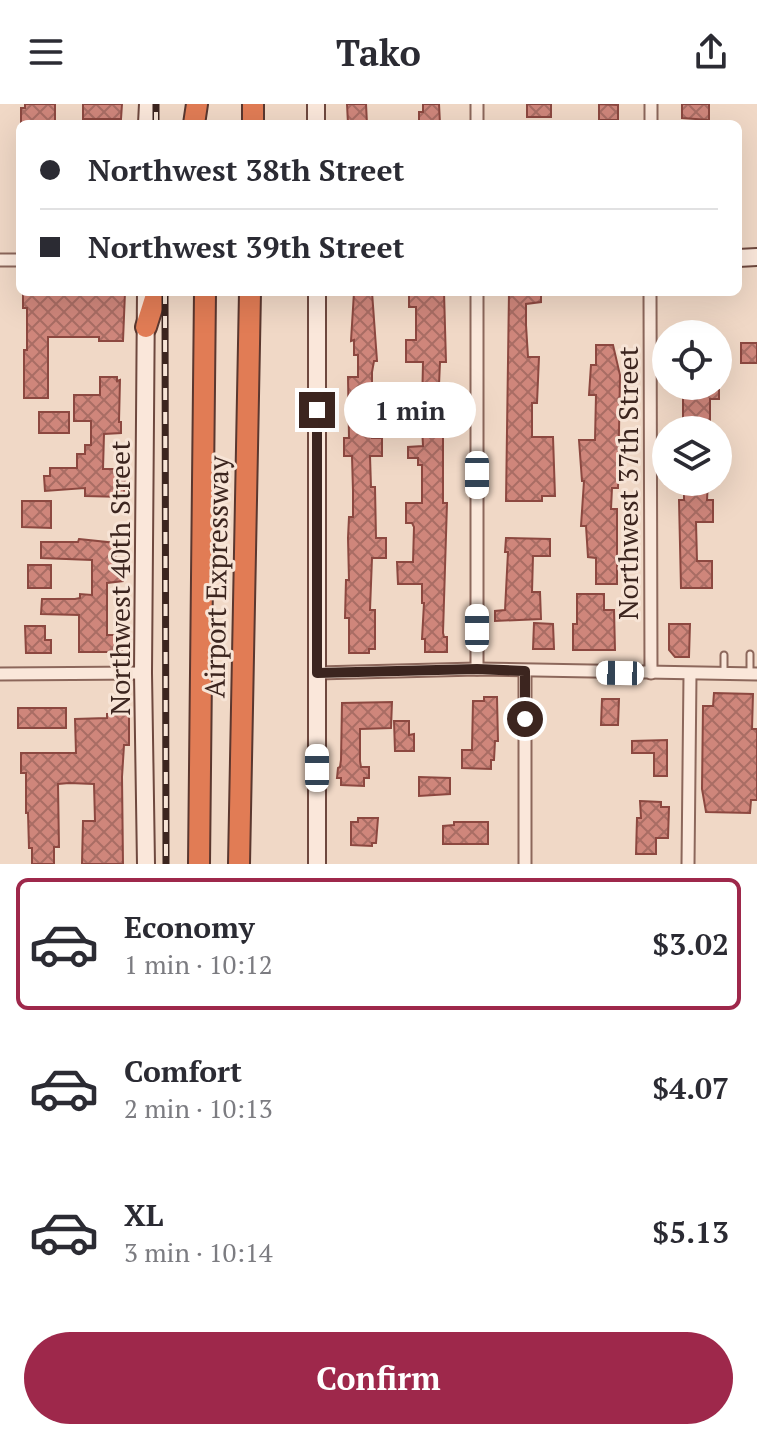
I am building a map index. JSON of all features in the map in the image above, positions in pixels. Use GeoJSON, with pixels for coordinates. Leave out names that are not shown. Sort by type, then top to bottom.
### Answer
{"type":"FeatureCollection","features":[{"type":"Feature","properties":{"kind":"highway"},"geometry":{"type":"LineString","coordinates":[[146,327],[156,296]]}},
{"type":"Feature","properties":{"kind":"highway","name":"Airport Expressway"},"geometry":{"type":"LineString","coordinates":[[199,864],[205,296]]}},
{"type":"Feature","properties":{"kind":"highway","name":"Airport Expressway"},"geometry":{"type":"LineString","coordinates":[[239,864],[250,296]]}},
{"type":"Feature","properties":{"kind":"main road","name":"Northwest 40th Street"},"geometry":{"type":"LineString","coordinates":[[146,296],[143,673],[146,864]]}},
{"type":"Feature","properties":{"kind":"main road"},"geometry":{"type":"LineString","coordinates":[[317,296],[317,864]]}},
{"type":"Feature","properties":{"kind":"street"},"geometry":{"type":"LineString","coordinates":[[477,296],[477,669]]}},
{"type":"Feature","properties":{"kind":"street","name":"Northwest 37th Street"},"geometry":{"type":"LineString","coordinates":[[650,296],[651,673]]}},
{"type":"Feature","properties":{"kind":"street"},"geometry":{"type":"LineString","coordinates":[[317,673],[477,669],[754,674]]}},
{"type":"Feature","properties":{"kind":"street"},"geometry":{"type":"LineString","coordinates":[[525,671],[525,864]]}},
{"type":"Feature","properties":{"kind":"street"},"geometry":{"type":"LineString","coordinates":[[0,674],[143,673]]}},
{"type":"Feature","properties":{"kind":"street"},"geometry":{"type":"LineString","coordinates":[[688,864],[690,675]]}},
{"type":"Feature","properties":{"kind":"lane"},"geometry":{"type":"LineString","coordinates":[[750,654],[754,674]]}},
{"type":"Feature","properties":{"kind":"lane"},"geometry":{"type":"LineString","coordinates":[[724,655],[724,674]]}},
{"type":"Feature","properties":{"kind":"building"},"geometry":{"type":"Polygon","coordinates":[[[25,104],[55,104],[55,120],[21,120],[21,108],[25,108],[25,104]]]}},
{"type":"Feature","properties":{"kind":"building"},"geometry":{"type":"Polygon","coordinates":[[[83,104],[122,104],[121,119],[83,119],[83,104]]]}},
{"type":"Feature","properties":{"kind":"building"},"geometry":{"type":"Polygon","coordinates":[[[347,104],[366,104],[367,120],[348,120],[347,104]]]}},
{"type":"Feature","properties":{"kind":"building"},"geometry":{"type":"Polygon","coordinates":[[[423,104],[439,104],[440,120],[419,120],[419,112],[423,112],[423,104]]]}},
{"type":"Feature","properties":{"kind":"building"},"geometry":{"type":"Polygon","coordinates":[[[527,104],[551,104],[551,117],[527,117],[527,104]]]}},
{"type":"Feature","properties":{"kind":"building"},"geometry":{"type":"Polygon","coordinates":[[[599,104],[618,105],[618,120],[599,120],[599,104]]]}},
{"type":"Feature","properties":{"kind":"building"},"geometry":{"type":"Polygon","coordinates":[[[682,104],[709,104],[709,120],[682,118],[682,104]]]}},
{"type":"Feature","properties":{"kind":"building"},"geometry":{"type":"Polygon","coordinates":[[[23,296],[125,296],[123,341],[99,341],[99,337],[48,337],[48,398],[24,398],[27,308],[23,308],[23,296]]]}},
{"type":"Feature","properties":{"kind":"building"},"geometry":{"type":"Polygon","coordinates":[[[354,296],[372,296],[377,361],[374,361],[372,372],[372,438],[382,438],[382,456],[370,456],[371,487],[375,487],[376,538],[386,538],[386,558],[372,558],[370,610],[375,610],[375,649],[369,649],[369,653],[349,653],[349,618],[345,618],[353,491],[352,456],[344,456],[344,438],[349,438],[348,377],[358,377],[358,355],[354,355],[354,340],[351,341],[354,296]]]}},
{"type":"Feature","properties":{"kind":"building"},"geometry":{"type":"Polygon","coordinates":[[[409,296],[444,296],[446,362],[440,362],[439,385],[443,385],[443,503],[447,503],[443,633],[447,637],[447,652],[425,652],[425,639],[422,639],[422,584],[398,584],[397,562],[413,562],[414,527],[412,523],[406,523],[406,503],[422,503],[422,465],[418,465],[418,458],[408,458],[408,447],[423,446],[422,426],[417,426],[417,408],[422,408],[423,362],[406,362],[406,340],[416,340],[416,307],[409,307],[409,296]]]}},
{"type":"Feature","properties":{"kind":"building"},"geometry":{"type":"Polygon","coordinates":[[[509,296],[541,296],[541,302],[526,304],[528,357],[539,357],[537,403],[532,403],[532,437],[553,437],[555,496],[542,496],[542,501],[506,501],[509,296]]]}},
{"type":"Feature","properties":{"kind":"building"},"geometry":{"type":"Polygon","coordinates":[[[741,343],[757,343],[757,363],[741,363],[741,343]]]}},
{"type":"Feature","properties":{"kind":"building"},"geometry":{"type":"Polygon","coordinates":[[[596,345],[613,345],[620,375],[618,488],[612,488],[611,509],[617,509],[617,584],[596,584],[596,558],[588,557],[586,526],[581,526],[584,481],[579,440],[595,440],[596,395],[589,395],[591,365],[596,365],[596,345]]]}},
{"type":"Feature","properties":{"kind":"building"},"geometry":{"type":"Polygon","coordinates":[[[100,377],[117,377],[117,381],[120,380],[121,433],[104,434],[103,469],[125,469],[124,497],[85,496],[85,488],[45,491],[44,476],[50,476],[50,468],[77,468],[77,454],[85,454],[85,445],[91,445],[91,421],[74,421],[74,395],[100,395],[100,377]]]}},
{"type":"Feature","properties":{"kind":"building"},"geometry":{"type":"Polygon","coordinates":[[[683,400],[710,400],[710,416],[683,416],[683,400]]]}},
{"type":"Feature","properties":{"kind":"building"},"geometry":{"type":"Polygon","coordinates":[[[39,412],[69,412],[69,433],[39,433],[39,412]]]}},
{"type":"Feature","properties":{"kind":"building"},"geometry":{"type":"Polygon","coordinates":[[[684,496],[707,496],[707,500],[713,500],[713,522],[696,522],[697,561],[712,561],[712,588],[681,588],[679,500],[684,500],[684,496]]]}},
{"type":"Feature","properties":{"kind":"building"},"geometry":{"type":"Polygon","coordinates":[[[22,501],[51,501],[51,528],[22,527],[22,501]]]}},
{"type":"Feature","properties":{"kind":"building"},"geometry":{"type":"Polygon","coordinates":[[[506,538],[550,539],[550,556],[533,556],[532,592],[540,592],[541,619],[495,621],[495,611],[505,610],[506,538]]]}},
{"type":"Feature","properties":{"kind":"building"},"geometry":{"type":"Polygon","coordinates":[[[79,539],[116,543],[115,564],[123,564],[123,581],[107,583],[107,635],[123,635],[122,652],[79,652],[79,615],[41,614],[42,599],[75,599],[80,598],[80,594],[92,595],[92,560],[41,558],[41,542],[78,542],[79,539]]]}},
{"type":"Feature","properties":{"kind":"building"},"geometry":{"type":"Polygon","coordinates":[[[28,565],[51,565],[51,588],[28,588],[28,565]]]}},
{"type":"Feature","properties":{"kind":"building"},"geometry":{"type":"Polygon","coordinates":[[[577,594],[604,594],[604,610],[614,610],[615,650],[573,650],[577,594]]]}},
{"type":"Feature","properties":{"kind":"building"},"geometry":{"type":"Polygon","coordinates":[[[534,623],[553,624],[554,649],[533,649],[534,623]]]}},
{"type":"Feature","properties":{"kind":"building"},"geometry":{"type":"Polygon","coordinates":[[[669,624],[690,624],[689,657],[675,657],[669,650],[669,624]]]}},
{"type":"Feature","properties":{"kind":"building"},"geometry":{"type":"Polygon","coordinates":[[[25,626],[45,626],[45,640],[51,640],[51,653],[26,653],[25,626]]]}},
{"type":"Feature","properties":{"kind":"building"},"geometry":{"type":"Polygon","coordinates":[[[714,693],[753,694],[752,729],[757,729],[757,800],[751,800],[750,813],[706,812],[702,789],[703,706],[713,706],[714,693]]]}},
{"type":"Feature","properties":{"kind":"building"},"geometry":{"type":"Polygon","coordinates":[[[484,697],[497,697],[498,741],[495,741],[494,760],[491,760],[491,769],[462,768],[462,750],[472,750],[473,701],[484,701],[484,697]]]}},
{"type":"Feature","properties":{"kind":"building"},"geometry":{"type":"Polygon","coordinates":[[[602,699],[619,699],[618,725],[601,725],[602,699]]]}},
{"type":"Feature","properties":{"kind":"building"},"geometry":{"type":"Polygon","coordinates":[[[392,702],[391,728],[360,729],[361,767],[369,767],[369,778],[364,778],[364,786],[341,785],[341,778],[337,778],[341,760],[342,703],[392,702]]]}},
{"type":"Feature","properties":{"kind":"building"},"geometry":{"type":"Polygon","coordinates":[[[18,708],[66,708],[66,728],[18,728],[18,708]]]}},
{"type":"Feature","properties":{"kind":"building"},"geometry":{"type":"Polygon","coordinates":[[[107,714],[129,714],[129,745],[124,745],[122,777],[123,864],[82,864],[83,821],[95,821],[94,784],[69,783],[58,784],[59,847],[54,847],[54,864],[32,864],[26,813],[26,773],[21,773],[21,753],[76,753],[75,719],[107,718],[107,714]]]}},
{"type":"Feature","properties":{"kind":"building"},"geometry":{"type":"Polygon","coordinates":[[[394,721],[409,721],[409,735],[414,734],[414,751],[395,751],[394,721]]]}},
{"type":"Feature","properties":{"kind":"building"},"geometry":{"type":"Polygon","coordinates":[[[667,740],[667,776],[654,776],[654,753],[632,753],[632,741],[667,740]]]}},
{"type":"Feature","properties":{"kind":"building"},"geometry":{"type":"Polygon","coordinates":[[[419,777],[450,778],[450,794],[419,796],[419,777]]]}},
{"type":"Feature","properties":{"kind":"building"},"geometry":{"type":"Polygon","coordinates":[[[640,801],[661,802],[661,807],[669,807],[668,838],[656,838],[656,854],[636,854],[640,801]]]}},
{"type":"Feature","properties":{"kind":"building"},"geometry":{"type":"Polygon","coordinates":[[[358,818],[378,818],[376,843],[372,846],[351,845],[351,822],[358,822],[358,818]]]}},
{"type":"Feature","properties":{"kind":"building"},"geometry":{"type":"Polygon","coordinates":[[[454,822],[488,822],[488,844],[443,844],[443,826],[454,825],[454,822]]]}},
{"type":"Feature","properties":{"kind":"railway"},"geometry":{"type":"LineString","coordinates":[[156,104],[156,120]]}},
{"type":"Feature","properties":{"kind":"railway"},"geometry":{"type":"LineString","coordinates":[[165,296],[166,864]]}},
{"type":"Feature","properties":{"kind":"route"},"geometry":{"type":"LineString","coordinates":[[317,410],[317,673],[477,669],[525,671],[525,719]]}}]}
